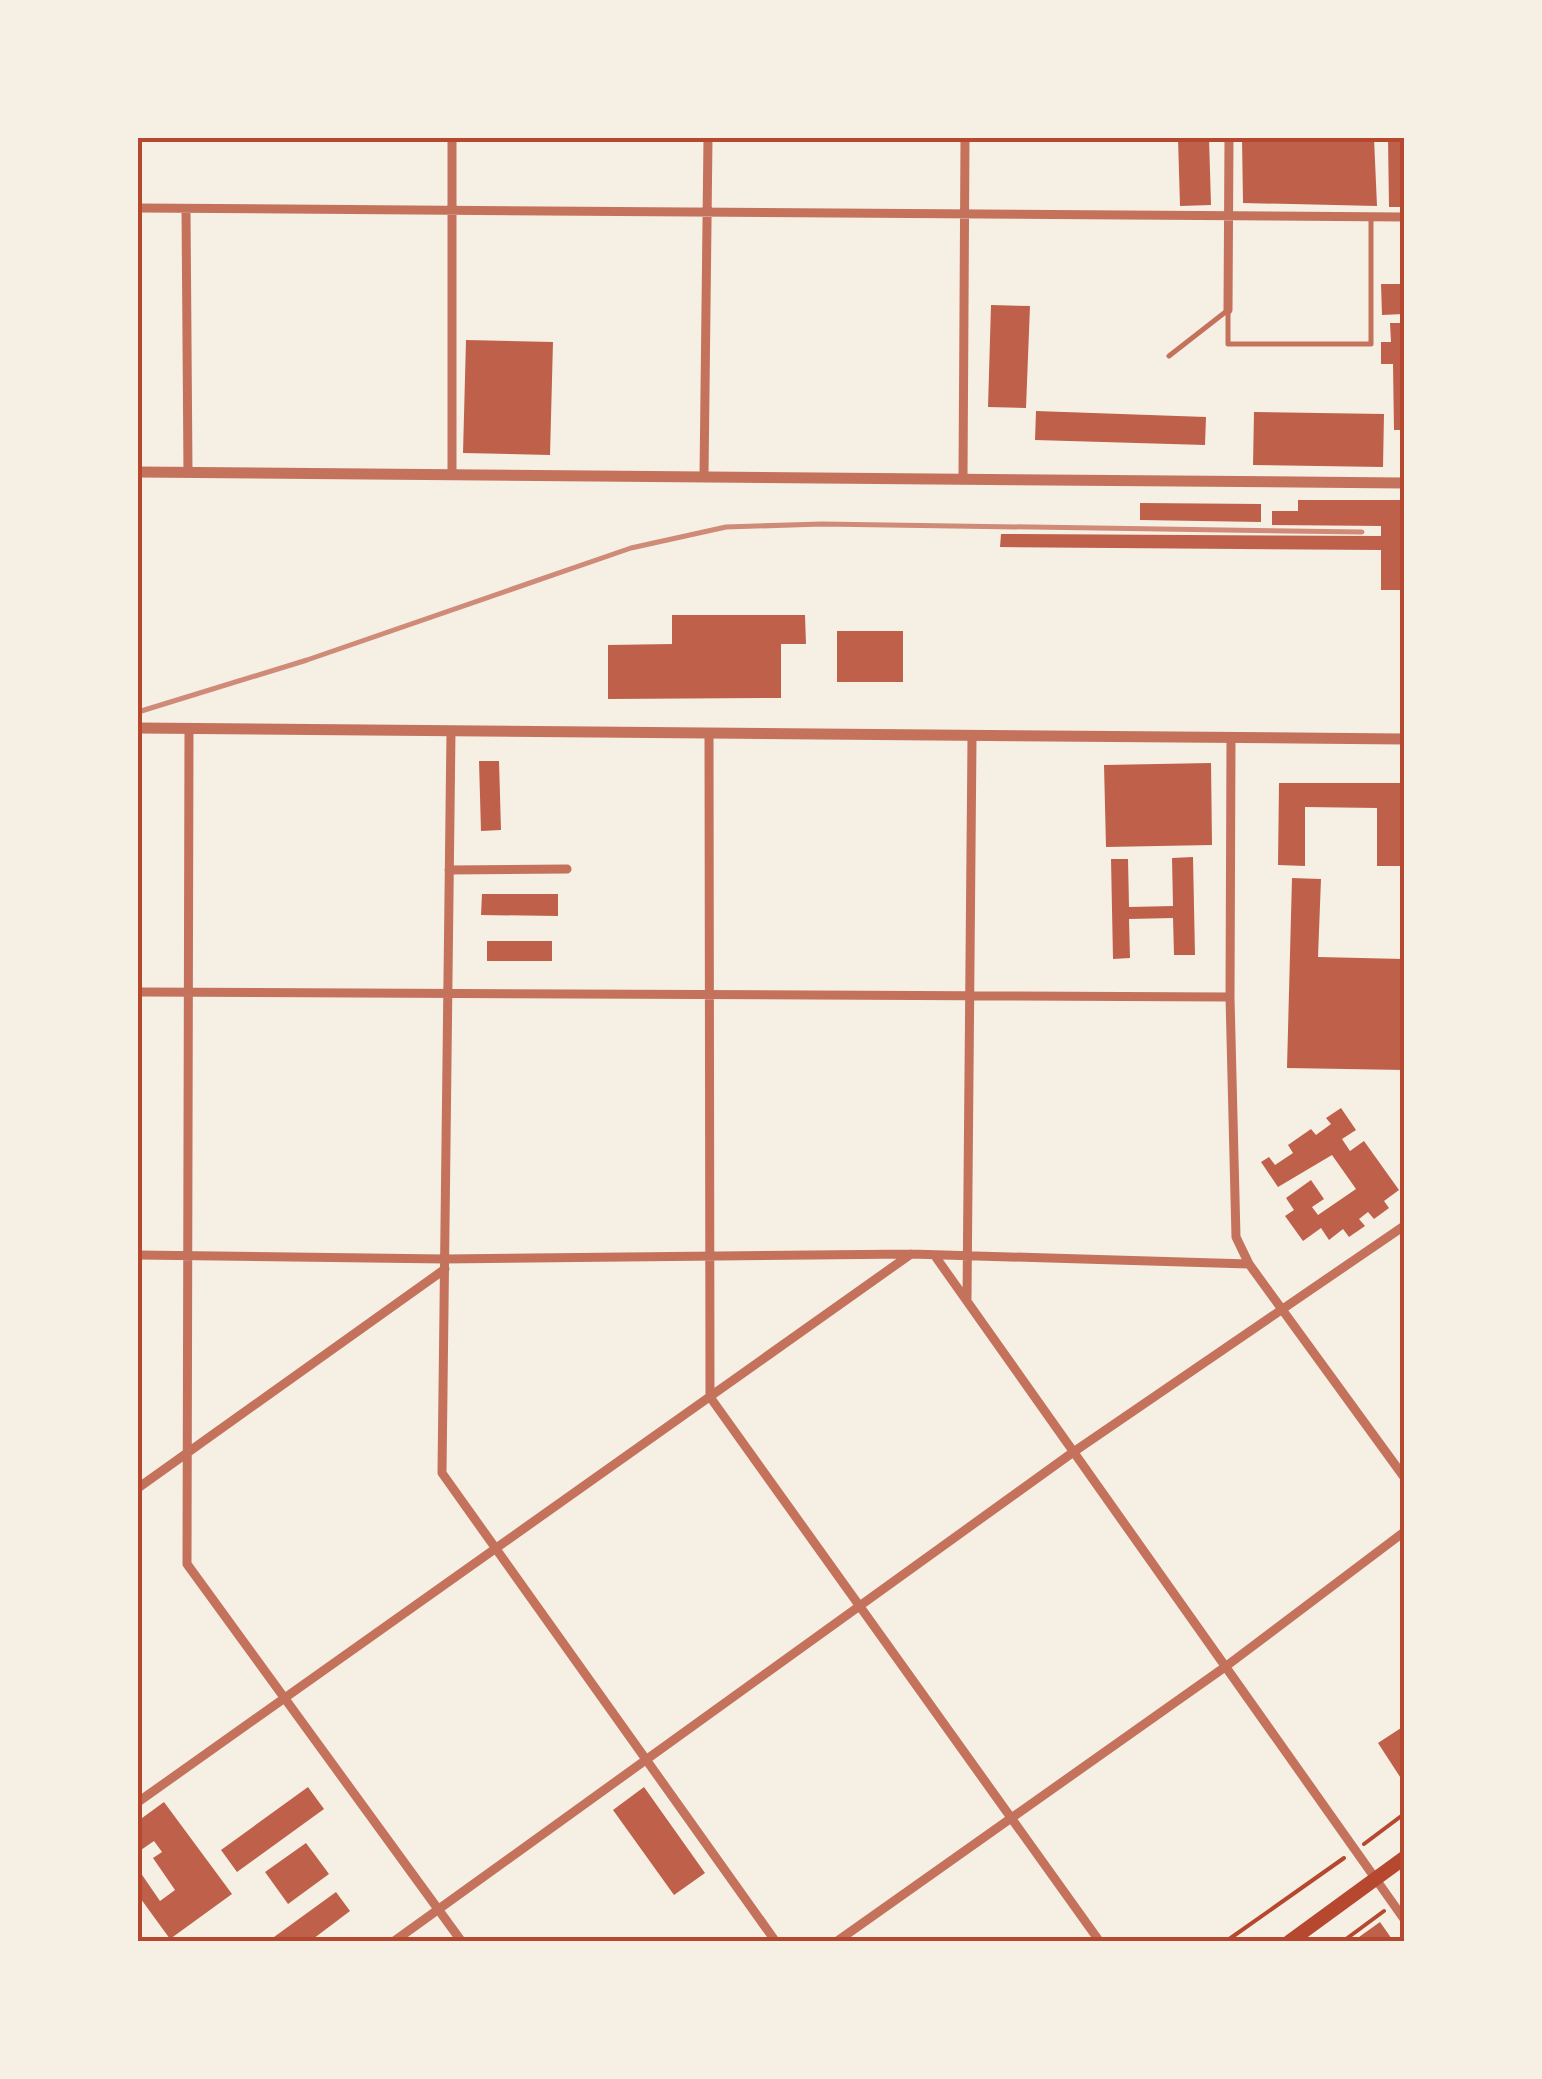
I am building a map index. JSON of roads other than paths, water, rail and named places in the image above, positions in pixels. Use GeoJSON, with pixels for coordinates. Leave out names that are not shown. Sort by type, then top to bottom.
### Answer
{"type":"FeatureCollection","features":[{"type":"Feature","properties":{"kind":"main road"},"geometry":{"type":"LineString","coordinates":[[1289,1942],[1404,1858]]}},
{"type":"Feature","properties":{"kind":"street"},"geometry":{"type":"LineString","coordinates":[[452,138],[452,475]]}},
{"type":"Feature","properties":{"kind":"street"},"geometry":{"type":"LineString","coordinates":[[704,477],[708,138]]}},
{"type":"Feature","properties":{"kind":"street"},"geometry":{"type":"LineString","coordinates":[[963,479],[966,138]]}},
{"type":"Feature","properties":{"kind":"street"},"geometry":{"type":"LineString","coordinates":[[1228,310],[1229,138]]}},
{"type":"Feature","properties":{"kind":"street"},"geometry":{"type":"LineString","coordinates":[[138,208],[1404,218]]}},
{"type":"Feature","properties":{"kind":"street"},"geometry":{"type":"LineString","coordinates":[[186,208],[188,473]]}},
{"type":"Feature","properties":{"kind":"street"},"geometry":{"type":"LineString","coordinates":[[138,472],[1404,483]]}},
{"type":"Feature","properties":{"kind":"street"},"geometry":{"type":"LineString","coordinates":[[138,728],[1404,739]]}},
{"type":"Feature","properties":{"kind":"street"},"geometry":{"type":"LineString","coordinates":[[189,728],[187,1564],[462,1942]]}},
{"type":"Feature","properties":{"kind":"street"},"geometry":{"type":"LineString","coordinates":[[451,731],[442,1473],[776,1942]]}},
{"type":"Feature","properties":{"kind":"street"},"geometry":{"type":"LineString","coordinates":[[709,733],[710,1398],[1100,1942]]}},
{"type":"Feature","properties":{"kind":"street"},"geometry":{"type":"LineString","coordinates":[[1231,737],[1232,1219],[1249,1264],[1404,1477]]}},
{"type":"Feature","properties":{"kind":"street"},"geometry":{"type":"LineString","coordinates":[[967,1298],[972,738]]}},
{"type":"Feature","properties":{"kind":"street"},"geometry":{"type":"LineString","coordinates":[[450,870],[567,870]]}},
{"type":"Feature","properties":{"kind":"street"},"geometry":{"type":"LineString","coordinates":[[138,992],[1230,997]]}},
{"type":"Feature","properties":{"kind":"street"},"geometry":{"type":"LineString","coordinates":[[393,1942],[646,1756],[1072,1453],[1404,1226]]}},
{"type":"Feature","properties":{"kind":"street"},"geometry":{"type":"LineString","coordinates":[[138,1255],[445,1264],[911,1254],[1249,1264]]}},
{"type":"Feature","properties":{"kind":"street"},"geometry":{"type":"LineString","coordinates":[[138,1802],[911,1254]]}},
{"type":"Feature","properties":{"kind":"street"},"geometry":{"type":"LineString","coordinates":[[935,1256],[1404,1919]]}},
{"type":"Feature","properties":{"kind":"street"},"geometry":{"type":"LineString","coordinates":[[138,1488],[445,1264]]}},
{"type":"Feature","properties":{"kind":"street"},"geometry":{"type":"LineString","coordinates":[[836,1942],[1224,1666],[1404,1532]]}},
{"type":"Feature","properties":{"kind":"lane"},"geometry":{"type":"LineString","coordinates":[[1228,310],[1228,344],[1371,344],[1371,217]]}},
{"type":"Feature","properties":{"kind":"lane"},"geometry":{"type":"LineString","coordinates":[[1169,356],[1228,310]]}},
{"type":"Feature","properties":{"kind":"railway"},"geometry":{"type":"LineString","coordinates":[[138,712],[307,660],[631,548],[726,527],[822,524],[1362,532]]}}]}
